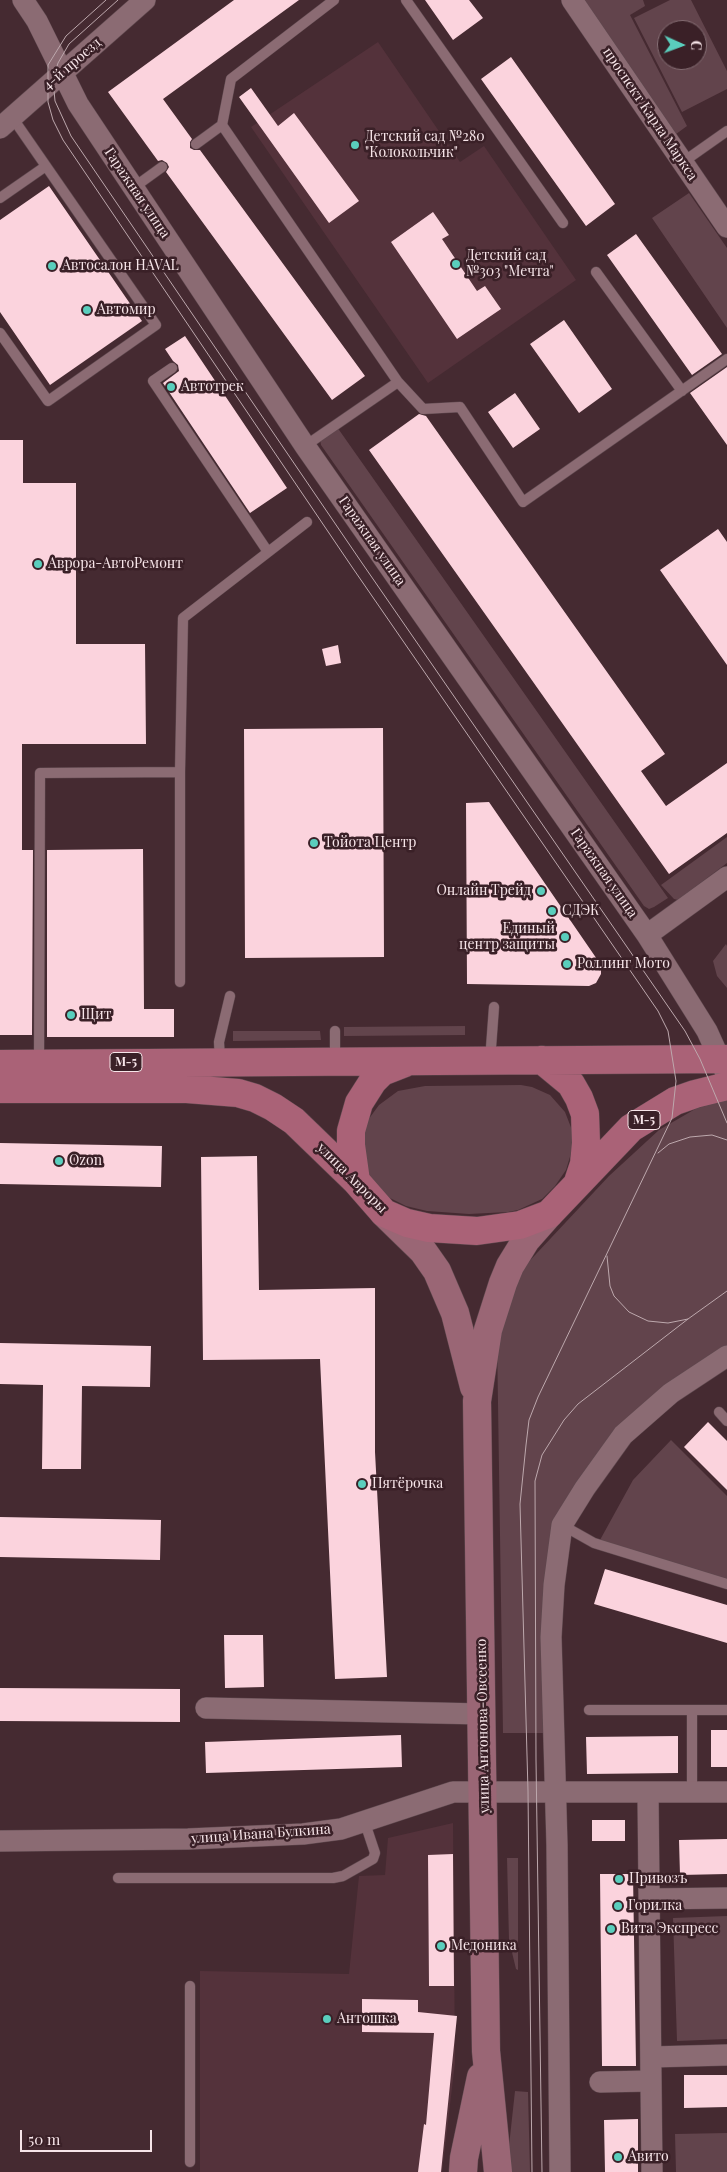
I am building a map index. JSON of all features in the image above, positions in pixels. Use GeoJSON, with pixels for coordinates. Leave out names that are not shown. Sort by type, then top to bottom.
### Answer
{"type":"FeatureCollection","features":[{"type":"Feature","properties":{"kind":"main road","name":"М-5"},"geometry":{"type":"LineString","coordinates":[[0,1064],[542,1060],[725,1065]]}},
{"type":"Feature","properties":{"kind":"main road"},"geometry":{"type":"LineString","coordinates":[[542,1060],[571,1084],[585,1114],[586,1143],[584,1164],[578,1182]]}},
{"type":"Feature","properties":{"kind":"main road"},"geometry":{"type":"LineString","coordinates":[[356,1181],[351,1131],[359,1103],[373,1080],[382,1072],[393,1066],[408,1062]]}},
{"type":"Feature","properties":{"kind":"main road","name":"улица Авроры"},"geometry":{"type":"LineString","coordinates":[[0,1088],[187,1089],[238,1093],[267,1104],[294,1121],[356,1181],[384,1213],[407,1223],[429,1228],[460,1231],[520,1225],[549,1214],[632,1128],[675,1101],[727,1086]]}},
{"type":"Feature","properties":{"kind":"main road","name":"улица Антонова-Овсеенко"},"geometry":{"type":"LineString","coordinates":[[384,1213],[423,1251],[444,1285],[455,1313],[477,1401]]}},
{"type":"Feature","properties":{"kind":"main road","name":"улица Антонова-Овсеенко"},"geometry":{"type":"LineString","coordinates":[[498,2172],[486,2051],[484,1791],[477,1401],[488,1330],[503,1283],[510,1266],[522,1247],[549,1214]]}},
{"type":"Feature","properties":{"kind":"main road","name":"улица Антонова-Овсеенко"},"geometry":{"type":"LineString","coordinates":[[463,2172],[464,2158],[486,2051]]}},
{"type":"Feature","properties":{"kind":"street","name":"Гаражная улица"},"geometry":{"type":"LineString","coordinates":[[24,0],[37,21],[78,104],[133,188],[305,446],[647,935],[707,1031],[725,1065]]}},
{"type":"Feature","properties":{"kind":"street","name":"4-й проезд"},"geometry":{"type":"LineString","coordinates":[[6,122],[144,0]]}},
{"type":"Feature","properties":{"kind":"street","name":"проспект Карла Маркса"},"geometry":{"type":"LineString","coordinates":[[572,0],[727,227]]}},
{"type":"Feature","properties":{"kind":"street"},"geometry":{"type":"LineString","coordinates":[[647,935],[727,877]]}},
{"type":"Feature","properties":{"kind":"street"},"geometry":{"type":"LineString","coordinates":[[560,2172],[551,1637],[554,1585],[562,1525],[585,1488],[623,1435],[671,1392],[727,1356]]}},
{"type":"Feature","properties":{"kind":"street"},"geometry":{"type":"LineString","coordinates":[[206,1708],[482,1714]]}},
{"type":"Feature","properties":{"kind":"street","name":"улица Ивана Булкина"},"geometry":{"type":"LineString","coordinates":[[0,1841],[188,1839],[303,1834],[341,1829],[453,1792],[727,1792]]}},
{"type":"Feature","properties":{"kind":"street"},"geometry":{"type":"LineString","coordinates":[[648,1793],[652,2172]]}},
{"type":"Feature","properties":{"kind":"street"},"geometry":{"type":"LineString","coordinates":[[649,1899],[727,1898]]}},
{"type":"Feature","properties":{"kind":"street"},"geometry":{"type":"LineString","coordinates":[[650,2057],[727,2055]]}},
{"type":"Feature","properties":{"kind":"street"},"geometry":{"type":"LineString","coordinates":[[600,2082],[651,2081]]}},
{"type":"Feature","properties":{"kind":"lane"},"geometry":{"type":"LineString","coordinates":[[196,144],[222,125],[231,79],[334,0]]}},
{"type":"Feature","properties":{"kind":"lane"},"geometry":{"type":"LineString","coordinates":[[406,0],[563,223]]}},
{"type":"Feature","properties":{"kind":"lane"},"geometry":{"type":"LineString","coordinates":[[0,333],[48,401],[156,325],[46,166],[6,122]]}},
{"type":"Feature","properties":{"kind":"lane"},"geometry":{"type":"LineString","coordinates":[[222,125],[398,382],[423,409],[460,407],[523,502],[727,359]]}},
{"type":"Feature","properties":{"kind":"lane"},"geometry":{"type":"LineString","coordinates":[[683,162],[727,131]]}},
{"type":"Feature","properties":{"kind":"lane"},"geometry":{"type":"LineString","coordinates":[[0,198],[46,166]]}},
{"type":"Feature","properties":{"kind":"lane"},"geometry":{"type":"LineString","coordinates":[[133,188],[162,167]]}},
{"type":"Feature","properties":{"kind":"lane"},"geometry":{"type":"LineString","coordinates":[[596,272],[682,391]]}},
{"type":"Feature","properties":{"kind":"lane"},"geometry":{"type":"LineString","coordinates":[[172,368],[153,381],[268,552]]}},
{"type":"Feature","properties":{"kind":"lane"},"geometry":{"type":"LineString","coordinates":[[305,446],[398,382]]}},
{"type":"Feature","properties":{"kind":"lane"},"geometry":{"type":"LineString","coordinates":[[180,982],[180,772],[183,618],[306,522]]}},
{"type":"Feature","properties":{"kind":"lane"},"geometry":{"type":"LineString","coordinates":[[39,1063],[40,773],[180,772]]}},
{"type":"Feature","properties":{"kind":"lane"},"geometry":{"type":"LineString","coordinates":[[220,1062],[219,1042],[230,996]]}},
{"type":"Feature","properties":{"kind":"lane"},"geometry":{"type":"LineString","coordinates":[[490,1061],[494,1007]]}},
{"type":"Feature","properties":{"kind":"lane"},"geometry":{"type":"LineString","coordinates":[[335,1030],[335,1062]]}},
{"type":"Feature","properties":{"kind":"lane"},"geometry":{"type":"LineString","coordinates":[[719,1412],[727,1421]]}},
{"type":"Feature","properties":{"kind":"lane"},"geometry":{"type":"LineString","coordinates":[[562,1525],[594,1544],[727,1584]]}},
{"type":"Feature","properties":{"kind":"lane"},"geometry":{"type":"LineString","coordinates":[[589,1710],[727,1710]]}},
{"type":"Feature","properties":{"kind":"lane"},"geometry":{"type":"LineString","coordinates":[[692,1710],[692,1791]]}},
{"type":"Feature","properties":{"kind":"lane"},"geometry":{"type":"LineString","coordinates":[[118,1878],[332,1878],[343,1876],[373,1859],[375,1853],[364,1820]]}},
{"type":"Feature","properties":{"kind":"lane"},"geometry":{"type":"LineString","coordinates":[[190,1986],[190,2162]]}},
{"type":"Feature","properties":{"kind":"shaded area"},"geometry":{"type":"Polygon","coordinates":[[[579,0],[643,0],[645,6],[630,15],[687,126],[672,137],[579,0]]]}},
{"type":"Feature","properties":{"kind":"shaded area"},"geometry":{"type":"Polygon","coordinates":[[[670,0],[691,0],[701,20],[657,20],[657,63],[634,18],[670,0]]]}},
{"type":"Feature","properties":{"kind":"shaded area"},"geometry":{"type":"Polygon","coordinates":[[[707,32],[727,71],[727,89],[682,112],[661,70],[707,70],[707,32]]]}},
{"type":"Feature","properties":{"kind":"shaded area"},"geometry":{"type":"Polygon","coordinates":[[[378,42],[460,162],[484,146],[576,280],[428,383],[251,127],[378,42]]]}},
{"type":"Feature","properties":{"kind":"shaded area"},"geometry":{"type":"Polygon","coordinates":[[[689,193],[727,248],[727,328],[652,218],[689,193]]]}},
{"type":"Feature","properties":{"kind":"shaded area"},"geometry":{"type":"Polygon","coordinates":[[[337,427],[668,898],[649,909],[644,906],[321,445],[320,439],[337,427]]]}},
{"type":"Feature","properties":{"kind":"shaded area"},"geometry":{"type":"Polygon","coordinates":[[[727,837],[727,863],[678,900],[674,899],[661,885],[727,837]]]}},
{"type":"Feature","properties":{"kind":"shaded area"},"geometry":{"type":"Polygon","coordinates":[[[726,944],[727,988],[717,976],[713,961],[726,944]]]}},
{"type":"Feature","properties":{"kind":"shaded area"},"geometry":{"type":"Polygon","coordinates":[[[465,1026],[465,1035],[344,1036],[344,1027],[465,1026]]]}},
{"type":"Feature","properties":{"kind":"shaded area"},"geometry":{"type":"Polygon","coordinates":[[[233,1031],[320,1031],[321,1040],[233,1041],[233,1031]]]}},
{"type":"Feature","properties":{"kind":"shaded area"},"geometry":{"type":"Polygon","coordinates":[[[521,1085],[532,1087],[550,1095],[565,1112],[572,1130],[572,1150],[566,1170],[555,1186],[542,1199],[518,1210],[508,1212],[469,1214],[427,1211],[406,1206],[383,1194],[367,1173],[362,1139],[368,1120],[379,1105],[398,1091],[425,1086],[521,1085]]]}},
{"type":"Feature","properties":{"kind":"shaded area"},"geometry":{"type":"Polygon","coordinates":[[[727,1100],[727,1346],[616,1432],[550,1562],[548,1733],[503,1733],[497,1337],[522,1269],[609,1176],[659,1130],[697,1108],[727,1100]]]}},
{"type":"Feature","properties":{"kind":"shaded area"},"geometry":{"type":"Polygon","coordinates":[[[671,1440],[727,1496],[727,1579],[600,1540],[633,1480],[671,1440]]]}},
{"type":"Feature","properties":{"kind":"shaded area","name":"Антошка"},"geometry":{"type":"Polygon","coordinates":[[[453,1823],[455,2063],[442,2172],[200,2172],[200,1971],[349,1974],[359,1876],[385,1875],[388,1838],[453,1823]]]}},
{"type":"Feature","properties":{"kind":"shaded area"},"geometry":{"type":"Polygon","coordinates":[[[507,1858],[518,1858],[518,1970],[516,1969],[509,1940],[507,1858]]]}},
{"type":"Feature","properties":{"kind":"shaded area"},"geometry":{"type":"Polygon","coordinates":[[[727,1916],[727,2039],[677,2041],[673,1918],[727,1916]]]}},
{"type":"Feature","properties":{"kind":"shaded area"},"geometry":{"type":"Polygon","coordinates":[[[515,2091],[528,2092],[530,2172],[508,2172],[515,2091]]]}},
{"type":"Feature","properties":{"kind":"shaded area"},"geometry":{"type":"Polygon","coordinates":[[[727,2133],[727,2172],[676,2172],[675,2134],[727,2133]]]}},
{"type":"Feature","properties":{"kind":"building"},"geometry":{"type":"Polygon","coordinates":[[[234,0],[299,0],[163,99],[192,139],[190,148],[200,150],[365,376],[332,400],[166,172],[169,167],[167,163],[162,160],[158,161],[108,92],[234,0]]]}},
{"type":"Feature","properties":{"kind":"building"},"geometry":{"type":"Polygon","coordinates":[[[425,0],[469,0],[483,18],[453,40],[425,0]]]}},
{"type":"Feature","properties":{"kind":"building"},"geometry":{"type":"Polygon","coordinates":[[[511,57],[615,204],[586,226],[481,79],[511,57]]]}},
{"type":"Feature","properties":{"kind":"building"},"geometry":{"type":"Polygon","coordinates":[[[251,88],[278,126],[294,113],[359,201],[329,223],[239,97],[251,88]]]}},
{"type":"Feature","properties":{"kind":"building","name":"Автосалон HAVAL"},"geometry":{"type":"Polygon","coordinates":[[[49,186],[142,321],[50,385],[0,312],[0,220],[49,186]]]}},
{"type":"Feature","properties":{"kind":"building"},"geometry":{"type":"Polygon","coordinates":[[[433,212],[449,235],[442,239],[477,291],[485,286],[501,309],[457,339],[391,242],[433,212]]]}},
{"type":"Feature","properties":{"kind":"building"},"geometry":{"type":"Polygon","coordinates":[[[636,234],[722,354],[692,375],[607,255],[636,234]]]}},
{"type":"Feature","properties":{"kind":"building"},"geometry":{"type":"Polygon","coordinates":[[[564,320],[612,389],[579,413],[530,344],[564,320]]]}},
{"type":"Feature","properties":{"kind":"building"},"geometry":{"type":"Polygon","coordinates":[[[185,336],[287,488],[250,513],[163,383],[179,371],[178,365],[165,349],[185,336]]]}},
{"type":"Feature","properties":{"kind":"building"},"geometry":{"type":"Polygon","coordinates":[[[727,367],[727,445],[690,393],[727,367]]]}},
{"type":"Feature","properties":{"kind":"building"},"geometry":{"type":"Polygon","coordinates":[[[515,393],[540,429],[513,448],[488,412],[515,393]]]}},
{"type":"Feature","properties":{"kind":"building"},"geometry":{"type":"Polygon","coordinates":[[[419,414],[426,416],[665,754],[641,771],[666,806],[727,763],[727,833],[669,874],[369,450],[419,414]]]}},
{"type":"Feature","properties":{"kind":"building","name":"Аврора-АвтоРемонт"},"geometry":{"type":"Polygon","coordinates":[[[0,440],[23,440],[23,483],[76,483],[76,644],[145,644],[146,744],[22,744],[22,850],[33,850],[32,1035],[0,1035],[0,440]]]}},
{"type":"Feature","properties":{"kind":"building"},"geometry":{"type":"Polygon","coordinates":[[[718,529],[727,542],[727,665],[660,570],[718,529]]]}},
{"type":"Feature","properties":{"kind":"building"},"geometry":{"type":"Polygon","coordinates":[[[338,645],[341,663],[326,666],[322,649],[338,645]]]}},
{"type":"Feature","properties":{"kind":"building","name":"Тойота Центр"},"geometry":{"type":"Polygon","coordinates":[[[383,728],[384,957],[245,958],[244,729],[383,728]]]}},
{"type":"Feature","properties":{"kind":"building"},"geometry":{"type":"Polygon","coordinates":[[[489,802],[601,965],[601,974],[596,983],[589,986],[467,984],[466,803],[489,802]]]}},
{"type":"Feature","properties":{"kind":"building"},"geometry":{"type":"Polygon","coordinates":[[[143,849],[144,1009],[174,1009],[174,1037],[47,1037],[47,850],[143,849]]]}},
{"type":"Feature","properties":{"kind":"building"},"geometry":{"type":"Polygon","coordinates":[[[0,1143],[162,1146],[161,1187],[0,1184],[0,1143]]]}},
{"type":"Feature","properties":{"kind":"building"},"geometry":{"type":"Polygon","coordinates":[[[257,1156],[259,1290],[375,1288],[375,1452],[387,1677],[335,1679],[320,1359],[203,1360],[201,1157],[257,1156]]]}},
{"type":"Feature","properties":{"kind":"building"},"geometry":{"type":"Polygon","coordinates":[[[0,1343],[151,1346],[150,1387],[82,1386],[81,1469],[42,1469],[43,1385],[0,1384],[0,1343]]]}},
{"type":"Feature","properties":{"kind":"building"},"geometry":{"type":"Polygon","coordinates":[[[708,1422],[727,1441],[727,1490],[684,1447],[708,1422]]]}},
{"type":"Feature","properties":{"kind":"building"},"geometry":{"type":"Polygon","coordinates":[[[0,1517],[161,1520],[160,1560],[0,1557],[0,1517]]]}},
{"type":"Feature","properties":{"kind":"building"},"geometry":{"type":"Polygon","coordinates":[[[605,1569],[727,1605],[727,1643],[594,1604],[605,1569]]]}},
{"type":"Feature","properties":{"kind":"building"},"geometry":{"type":"Polygon","coordinates":[[[224,1635],[263,1635],[264,1687],[225,1688],[224,1635]]]}},
{"type":"Feature","properties":{"kind":"building"},"geometry":{"type":"Polygon","coordinates":[[[0,1688],[180,1689],[180,1722],[0,1721],[0,1688]]]}},
{"type":"Feature","properties":{"kind":"building"},"geometry":{"type":"Polygon","coordinates":[[[711,1730],[727,1730],[727,1767],[711,1767],[711,1730]]]}},
{"type":"Feature","properties":{"kind":"building"},"geometry":{"type":"Polygon","coordinates":[[[401,1735],[402,1767],[206,1773],[205,1742],[401,1735]]]}},
{"type":"Feature","properties":{"kind":"building"},"geometry":{"type":"Polygon","coordinates":[[[678,1736],[678,1773],[587,1774],[586,1737],[678,1736]]]}},
{"type":"Feature","properties":{"kind":"building"},"geometry":{"type":"Polygon","coordinates":[[[592,1820],[625,1820],[625,1841],[592,1841],[592,1820]]]}},
{"type":"Feature","properties":{"kind":"building"},"geometry":{"type":"Polygon","coordinates":[[[727,1839],[727,1874],[680,1875],[679,1840],[727,1839]]]}},
{"type":"Feature","properties":{"kind":"building"},"geometry":{"type":"Polygon","coordinates":[[[453,1854],[454,1986],[429,1986],[428,1855],[453,1854]]]}},
{"type":"Feature","properties":{"kind":"building"},"geometry":{"type":"Polygon","coordinates":[[[600,1874],[633,1874],[636,2066],[602,2066],[600,1874]]]}},
{"type":"Feature","properties":{"kind":"building"},"geometry":{"type":"Polygon","coordinates":[[[362,1999],[418,2000],[418,2012],[457,2016],[441,2172],[418,2172],[424,2124],[426,2125],[434,2033],[362,2032],[362,1999]]]}},
{"type":"Feature","properties":{"kind":"building"},"geometry":{"type":"Polygon","coordinates":[[[684,2075],[727,2075],[727,2107],[684,2108],[684,2075]]]}},
{"type":"Feature","properties":{"kind":"building"},"geometry":{"type":"Polygon","coordinates":[[[638,2119],[638,2172],[605,2172],[604,2120],[638,2119]]]}},
{"type":"Feature","properties":{"kind":"tram line"},"geometry":{"type":"LineString","coordinates":[[106,0],[66,36],[48,65],[48,102],[53,120],[63,140],[352,567],[658,1011],[668,1031],[676,1081],[672,1118],[538,1397],[529,1420],[526,1445],[520,1504],[528,1791],[532,2172]]}},
{"type":"Feature","properties":{"kind":"tram line"},"geometry":{"type":"LineString","coordinates":[[118,0],[69,44],[58,63],[53,80],[55,101],[71,136],[362,563],[685,1031],[700,1059],[727,1123]]}},
{"type":"Feature","properties":{"kind":"tram line"},"geometry":{"type":"LineString","coordinates":[[658,1153],[669,1144],[690,1137],[712,1135],[727,1140]]}},
{"type":"Feature","properties":{"kind":"tram line"},"geometry":{"type":"LineString","coordinates":[[607,1256],[610,1286],[614,1296],[629,1312],[648,1321],[668,1323],[688,1319],[727,1291]]}},
{"type":"Feature","properties":{"kind":"tram line"},"geometry":{"type":"LineString","coordinates":[[542,2172],[536,1760],[535,1481],[542,1455],[564,1420],[578,1404],[688,1319]]}},
{"type":"Feature","properties":{"kind":"place","name":"Детский сад №280 \"Колокольчик\""},"geometry":{"type":"Point","coordinates":[355,145]}},
{"type":"Feature","properties":{"kind":"place","name":"Детский сад №303 \"Мечта\""},"geometry":{"type":"Point","coordinates":[456,264]}},
{"type":"Feature","properties":{"kind":"place","name":"Автосалон HAVAL"},"geometry":{"type":"Point","coordinates":[52,266]}},
{"type":"Feature","properties":{"kind":"place","name":"Автомир"},"geometry":{"type":"Point","coordinates":[87,310]}},
{"type":"Feature","properties":{"kind":"place","name":"Автотрек"},"geometry":{"type":"Point","coordinates":[171,387]}},
{"type":"Feature","properties":{"kind":"place","name":"Аврора-АвтоРемонт"},"geometry":{"type":"Point","coordinates":[38,564]}},
{"type":"Feature","properties":{"kind":"place","name":"Тойота Центр"},"geometry":{"type":"Point","coordinates":[314,843]}},
{"type":"Feature","properties":{"kind":"place","name":"Онлайн Трейд"},"geometry":{"type":"Point","coordinates":[541,891]}},
{"type":"Feature","properties":{"kind":"place","name":"СДЭК"},"geometry":{"type":"Point","coordinates":[552,911]}},
{"type":"Feature","properties":{"kind":"place","name":"Единый центр защиты"},"geometry":{"type":"Point","coordinates":[565,937]}},
{"type":"Feature","properties":{"kind":"place","name":"Роллинг Мото"},"geometry":{"type":"Point","coordinates":[567,964]}},
{"type":"Feature","properties":{"kind":"place","name":"Щит"},"geometry":{"type":"Point","coordinates":[71,1015]}},
{"type":"Feature","properties":{"kind":"place","name":"Ozon"},"geometry":{"type":"Point","coordinates":[59,1161]}},
{"type":"Feature","properties":{"kind":"place","name":"Пятёрочка"},"geometry":{"type":"Point","coordinates":[362,1484]}},
{"type":"Feature","properties":{"kind":"place","name":"Привозъ"},"geometry":{"type":"Point","coordinates":[619,1879]}},
{"type":"Feature","properties":{"kind":"place","name":"Горилка"},"geometry":{"type":"Point","coordinates":[618,1906]}},
{"type":"Feature","properties":{"kind":"place","name":"Вита Экспресс"},"geometry":{"type":"Point","coordinates":[611,1929]}},
{"type":"Feature","properties":{"kind":"place","name":"Медоника"},"geometry":{"type":"Point","coordinates":[441,1946]}},
{"type":"Feature","properties":{"kind":"place","name":"Антошка"},"geometry":{"type":"Point","coordinates":[327,2019]}},
{"type":"Feature","properties":{"kind":"place","name":"Авито"},"geometry":{"type":"Point","coordinates":[618,2157]}}]}
